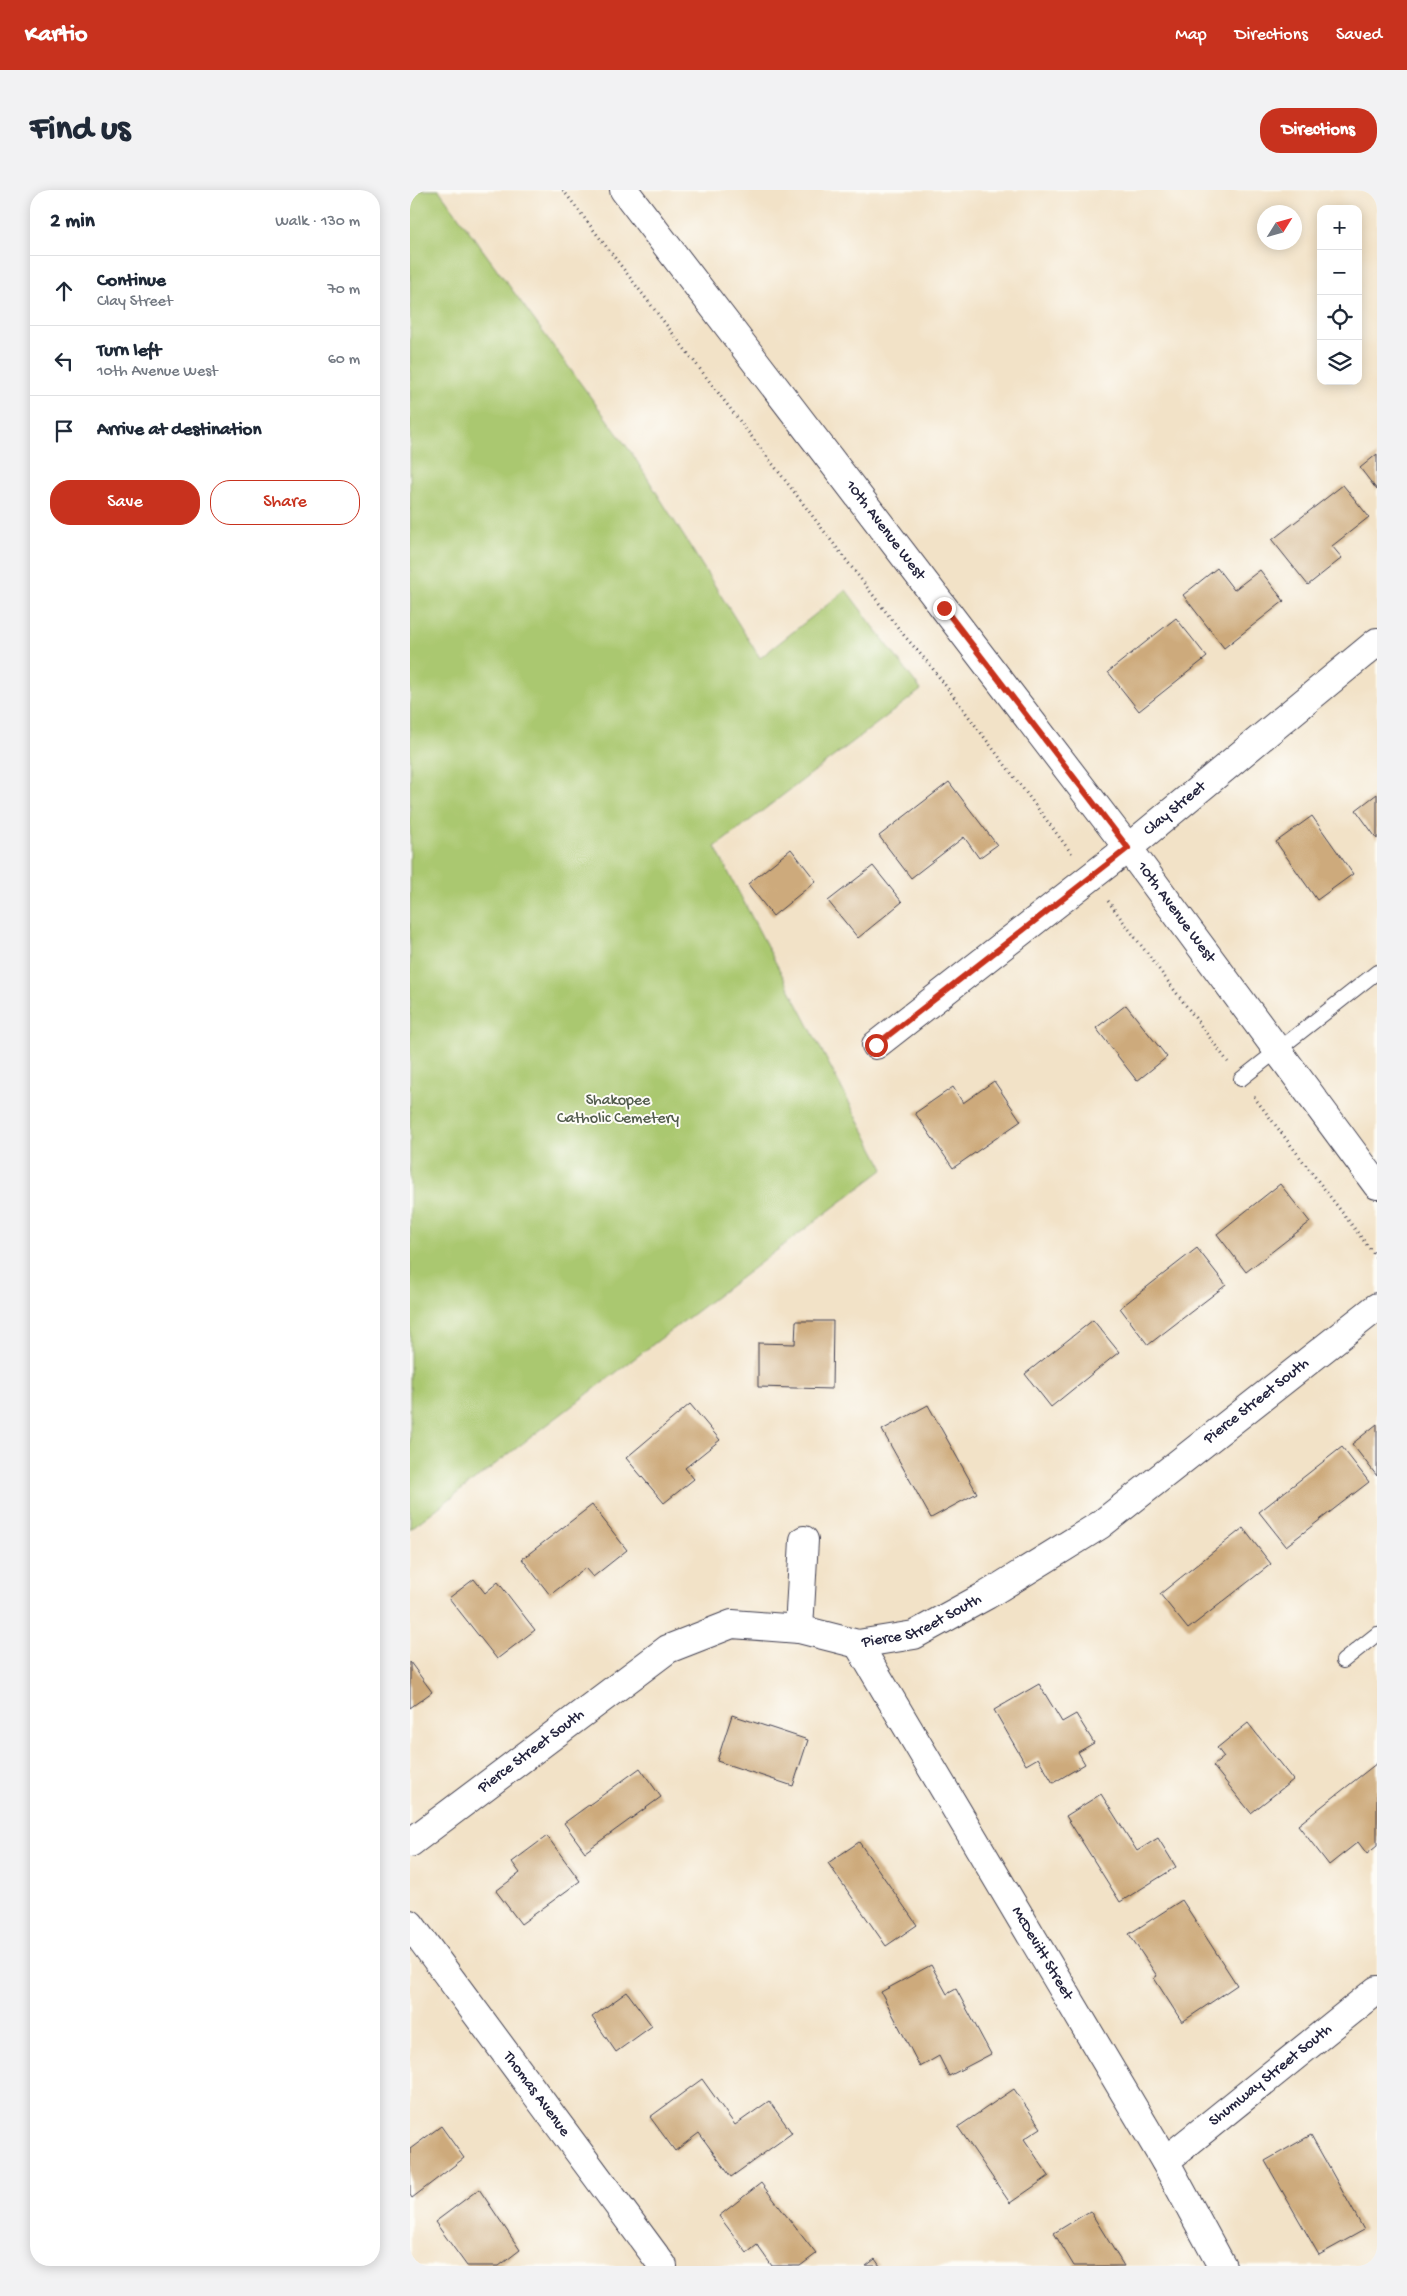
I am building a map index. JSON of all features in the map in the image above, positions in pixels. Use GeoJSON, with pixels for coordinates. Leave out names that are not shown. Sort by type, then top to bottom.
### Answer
{"type":"FeatureCollection","features":[{"type":"Feature","properties":{"kind":"street","name":"10th Avenue West"},"geometry":{"type":"LineString","coordinates":[[624,190],[1128,848],[1377,1185]]}},
{"type":"Feature","properties":{"kind":"street","name":"Clay Street"},"geometry":{"type":"LineString","coordinates":[[876,1045],[1128,848],[1377,642]]}},
{"type":"Feature","properties":{"kind":"street","name":"Pierce Street South"},"geometry":{"type":"LineString","coordinates":[[410,1844],[668,1649],[732,1624],[800,1629],[858,1644],[914,1634],[987,1595],[1100,1525],[1377,1307]]}},
{"type":"Feature","properties":{"kind":"street"},"geometry":{"type":"LineString","coordinates":[[800,1629],[804,1540]]}},
{"type":"Feature","properties":{"kind":"street","name":"McDevitt Street"},"geometry":{"type":"LineString","coordinates":[[858,1644],[1165,2161],[1222,2266]]}},
{"type":"Feature","properties":{"kind":"street","name":"Thomas Avenue"},"geometry":{"type":"LineString","coordinates":[[410,1924],[663,2266]]}},
{"type":"Feature","properties":{"kind":"street","name":"Shumway Street South"},"geometry":{"type":"LineString","coordinates":[[1165,2161],[1377,1990]]}},
{"type":"Feature","properties":{"kind":"lane"},"geometry":{"type":"LineString","coordinates":[[1241,1079],[1377,972]]}},
{"type":"Feature","properties":{"kind":"lane"},"geometry":{"type":"LineString","coordinates":[[1343,1661],[1377,1634]]}},
{"type":"Feature","properties":{"kind":"path"},"geometry":{"type":"LineString","coordinates":[[563,190],[896,625],[930,664],[1377,1258]]}},
{"type":"Feature","properties":{"kind":"green space","name":"Shakopee Catholic Cemetery"},"geometry":{"type":"Polygon","coordinates":[[[410,190],[439,190],[633,455],[760,658],[846,590],[921,690],[715,847],[884,1169],[410,1529],[410,190]]]}},
{"type":"Feature","properties":{"kind":"building"},"geometry":{"type":"Polygon","coordinates":[[[1377,454],[1377,490],[1360,468],[1377,454]]]}},
{"type":"Feature","properties":{"kind":"building"},"geometry":{"type":"Polygon","coordinates":[[[1343,485],[1369,517],[1332,546],[1342,558],[1308,585],[1272,540],[1343,485]]]}},
{"type":"Feature","properties":{"kind":"building"},"geometry":{"type":"Polygon","coordinates":[[[1217,568],[1234,590],[1260,570],[1284,601],[1224,648],[1183,595],[1217,568]]]}},
{"type":"Feature","properties":{"kind":"building"},"geometry":{"type":"Polygon","coordinates":[[[1176,618],[1207,657],[1139,711],[1108,672],[1176,618]]]}},
{"type":"Feature","properties":{"kind":"building"},"geometry":{"type":"Polygon","coordinates":[[[949,782],[997,845],[979,858],[964,837],[911,878],[879,836],[949,782]]]}},
{"type":"Feature","properties":{"kind":"building"},"geometry":{"type":"Polygon","coordinates":[[[1377,794],[1377,839],[1356,810],[1377,794]]]}},
{"type":"Feature","properties":{"kind":"building"},"geometry":{"type":"Polygon","coordinates":[[[1312,816],[1353,874],[1317,900],[1276,842],[1312,816]]]}},
{"type":"Feature","properties":{"kind":"building"},"geometry":{"type":"Polygon","coordinates":[[[791,849],[816,881],[773,916],[748,884],[791,849]]]}},
{"type":"Feature","properties":{"kind":"building"},"geometry":{"type":"Polygon","coordinates":[[[873,866],[902,902],[858,938],[828,901],[873,866]]]}},
{"type":"Feature","properties":{"kind":"building"},"geometry":{"type":"Polygon","coordinates":[[[1126,1005],[1167,1057],[1137,1081],[1096,1028],[1126,1005]]]}},
{"type":"Feature","properties":{"kind":"building"},"geometry":{"type":"Polygon","coordinates":[[[994,1081],[1021,1121],[953,1168],[915,1113],[953,1087],[963,1103],[994,1081]]]}},
{"type":"Feature","properties":{"kind":"building"},"geometry":{"type":"Polygon","coordinates":[[[1280,1184],[1310,1222],[1246,1272],[1217,1234],[1280,1184]]]}},
{"type":"Feature","properties":{"kind":"building"},"geometry":{"type":"Polygon","coordinates":[[[1197,1248],[1226,1285],[1148,1345],[1120,1308],[1197,1248]]]}},
{"type":"Feature","properties":{"kind":"building"},"geometry":{"type":"Polygon","coordinates":[[[1093,1320],[1119,1352],[1051,1407],[1025,1374],[1093,1320]]]}},
{"type":"Feature","properties":{"kind":"building"},"geometry":{"type":"Polygon","coordinates":[[[796,1321],[833,1321],[832,1389],[758,1387],[758,1343],[795,1344],[796,1321]]]}},
{"type":"Feature","properties":{"kind":"building"},"geometry":{"type":"Polygon","coordinates":[[[690,1404],[720,1440],[685,1468],[694,1479],[664,1503],[626,1458],[690,1404]]]}},
{"type":"Feature","properties":{"kind":"building"},"geometry":{"type":"Polygon","coordinates":[[[928,1405],[977,1493],[931,1518],[882,1430],[928,1405]]]}},
{"type":"Feature","properties":{"kind":"building"},"geometry":{"type":"Polygon","coordinates":[[[1377,1424],[1377,1476],[1352,1444],[1377,1424]]]}},
{"type":"Feature","properties":{"kind":"building"},"geometry":{"type":"Polygon","coordinates":[[[1342,1447],[1369,1482],[1286,1546],[1259,1512],[1342,1447]]]}},
{"type":"Feature","properties":{"kind":"building"},"geometry":{"type":"Polygon","coordinates":[[[592,1505],[627,1550],[593,1577],[585,1568],[550,1595],[522,1559],[592,1505]]]}},
{"type":"Feature","properties":{"kind":"building"},"geometry":{"type":"Polygon","coordinates":[[[1243,1528],[1271,1564],[1188,1629],[1160,1594],[1243,1528]]]}},
{"type":"Feature","properties":{"kind":"building"},"geometry":{"type":"Polygon","coordinates":[[[474,1579],[485,1593],[498,1582],[535,1630],[497,1659],[449,1598],[474,1579]]]}},
{"type":"Feature","properties":{"kind":"building"},"geometry":{"type":"Polygon","coordinates":[[[410,1662],[432,1692],[410,1708],[410,1662]]]}},
{"type":"Feature","properties":{"kind":"building"},"geometry":{"type":"Polygon","coordinates":[[[1039,1684],[1062,1722],[1076,1714],[1094,1743],[1078,1752],[1085,1764],[1053,1783],[1038,1758],[1026,1765],[994,1710],[1039,1684]]]}},
{"type":"Feature","properties":{"kind":"building"},"geometry":{"type":"Polygon","coordinates":[[[732,1715],[808,1740],[793,1786],[717,1761],[732,1715]]]}},
{"type":"Feature","properties":{"kind":"building"},"geometry":{"type":"Polygon","coordinates":[[[1248,1723],[1293,1780],[1251,1813],[1213,1766],[1224,1757],[1217,1748],[1248,1723]]]}},
{"type":"Feature","properties":{"kind":"building"},"geometry":{"type":"Polygon","coordinates":[[[1377,1763],[1377,1846],[1367,1854],[1358,1842],[1329,1865],[1298,1825],[1377,1763]]]}},
{"type":"Feature","properties":{"kind":"building"},"geometry":{"type":"Polygon","coordinates":[[[640,1768],[661,1797],[585,1852],[564,1823],[640,1768]]]}},
{"type":"Feature","properties":{"kind":"building"},"geometry":{"type":"Polygon","coordinates":[[[1101,1794],[1137,1851],[1158,1838],[1176,1867],[1120,1902],[1066,1816],[1101,1794]]]}},
{"type":"Feature","properties":{"kind":"building"},"geometry":{"type":"Polygon","coordinates":[[[547,1836],[580,1881],[521,1924],[496,1891],[520,1873],[512,1862],[547,1836]]]}},
{"type":"Feature","properties":{"kind":"building"},"geometry":{"type":"Polygon","coordinates":[[[859,1842],[917,1925],[886,1946],[828,1863],[859,1842]]]}},
{"type":"Feature","properties":{"kind":"building"},"geometry":{"type":"Polygon","coordinates":[[[1182,1900],[1237,1985],[1182,2022],[1154,1978],[1157,1976],[1129,1934],[1182,1900]]]}},
{"type":"Feature","properties":{"kind":"building"},"geometry":{"type":"Polygon","coordinates":[[[931,1965],[947,1994],[956,1989],[991,2054],[949,2076],[939,2056],[920,2067],[881,1992],[931,1965]]]}},
{"type":"Feature","properties":{"kind":"building"},"geometry":{"type":"Polygon","coordinates":[[[627,1992],[652,2026],[616,2052],[592,2017],[627,1992]]]}},
{"type":"Feature","properties":{"kind":"building"},"geometry":{"type":"Polygon","coordinates":[[[702,2079],[735,2125],[769,2101],[792,2133],[731,2177],[699,2133],[675,2151],[650,2117],[702,2079]]]}},
{"type":"Feature","properties":{"kind":"building"},"geometry":{"type":"Polygon","coordinates":[[[1014,2089],[1041,2128],[1024,2139],[1049,2176],[1010,2203],[958,2127],[1014,2089]]]}},
{"type":"Feature","properties":{"kind":"building"},"geometry":{"type":"Polygon","coordinates":[[[441,2126],[464,2158],[412,2198],[410,2195],[410,2149],[441,2126]]]}},
{"type":"Feature","properties":{"kind":"building"},"geometry":{"type":"Polygon","coordinates":[[[1311,2135],[1364,2230],[1319,2255],[1265,2161],[1311,2135]]]}},
{"type":"Feature","properties":{"kind":"building"},"geometry":{"type":"Polygon","coordinates":[[[761,2183],[816,2254],[800,2266],[772,2266],[757,2245],[747,2253],[719,2216],[761,2183]]]}},
{"type":"Feature","properties":{"kind":"building"},"geometry":{"type":"Polygon","coordinates":[[[479,2189],[520,2250],[499,2266],[467,2266],[435,2222],[479,2189]]]}},
{"type":"Feature","properties":{"kind":"building"},"geometry":{"type":"Polygon","coordinates":[[[1090,2211],[1124,2266],[1074,2266],[1054,2233],[1090,2211]]]}},
{"type":"Feature","properties":{"kind":"building"},"geometry":{"type":"Polygon","coordinates":[[[875,2259],[880,2266],[866,2266],[875,2259]]]}},
{"type":"Feature","properties":{"kind":"route"},"geometry":{"type":"LineString","coordinates":[[876,1045],[1128,848],[944,608]]}}]}
